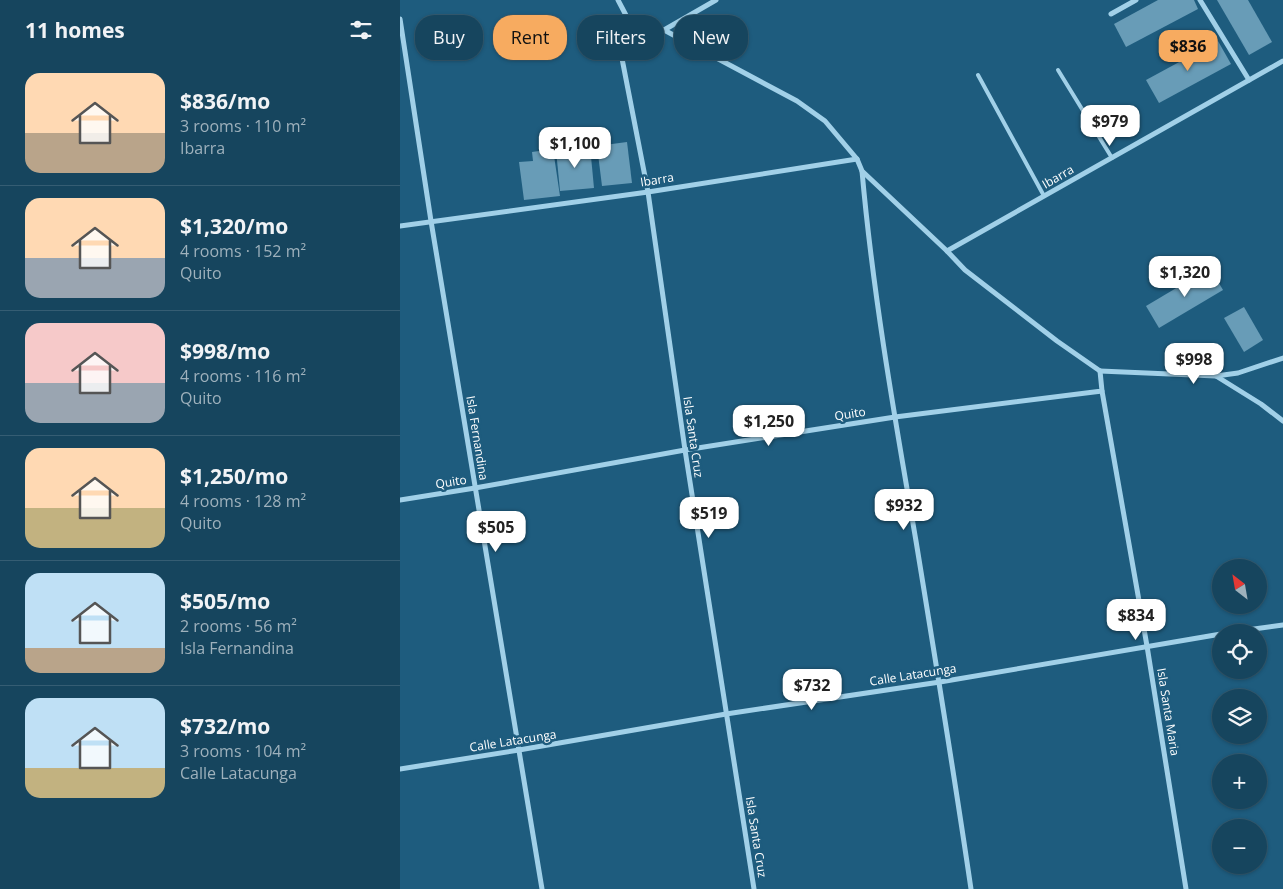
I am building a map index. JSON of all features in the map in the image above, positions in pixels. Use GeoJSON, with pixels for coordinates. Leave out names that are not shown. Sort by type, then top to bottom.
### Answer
{"type":"FeatureCollection","features":[{"type":"Feature","properties":{"kind":"street"},"geometry":{"type":"LineString","coordinates":[[618,0],[626,15]]}},
{"type":"Feature","properties":{"kind":"street"},"geometry":{"type":"LineString","coordinates":[[664,30],[716,0]]}},
{"type":"Feature","properties":{"kind":"street"},"geometry":{"type":"LineString","coordinates":[[1111,14],[1136,0]]}},
{"type":"Feature","properties":{"kind":"street"},"geometry":{"type":"LineString","coordinates":[[1200,0],[1249,80]]}},
{"type":"Feature","properties":{"kind":"street","name":"Isla Fernandina"},"geometry":{"type":"LineString","coordinates":[[400,19],[431,221],[542,889]]}},
{"type":"Feature","properties":{"kind":"street"},"geometry":{"type":"LineString","coordinates":[[664,30],[797,101],[825,121],[857,159],[862,171],[866,218],[895,417],[940,682],[971,889]]}},
{"type":"Feature","properties":{"kind":"street","name":"Isla Santa Cruz"},"geometry":{"type":"LineString","coordinates":[[622,60],[648,192],[685,450],[754,889]]}},
{"type":"Feature","properties":{"kind":"street","name":"Ibarra"},"geometry":{"type":"LineString","coordinates":[[947,251],[1283,61]]}},
{"type":"Feature","properties":{"kind":"street","name":"Ibarra"},"geometry":{"type":"LineString","coordinates":[[400,226],[648,192],[857,159]]}},
{"type":"Feature","properties":{"kind":"street"},"geometry":{"type":"LineString","coordinates":[[862,171],[965,270],[1057,341],[1100,371],[1216,376],[1238,373],[1283,358]]}},
{"type":"Feature","properties":{"kind":"street"},"geometry":{"type":"LineString","coordinates":[[1100,371],[1102,391]]}},
{"type":"Feature","properties":{"kind":"street"},"geometry":{"type":"LineString","coordinates":[[1216,376],[1283,421]]}},
{"type":"Feature","properties":{"kind":"street","name":"Quito"},"geometry":{"type":"LineString","coordinates":[[400,500],[685,450],[895,417],[1102,391]]}},
{"type":"Feature","properties":{"kind":"street","name":"Isla Santa Maria"},"geometry":{"type":"LineString","coordinates":[[1102,391],[1147,646],[1186,889]]}},
{"type":"Feature","properties":{"kind":"street"},"geometry":{"type":"LineString","coordinates":[[1267,627],[1283,625]]}},
{"type":"Feature","properties":{"kind":"street","name":"Calle Latacunga"},"geometry":{"type":"LineString","coordinates":[[400,769],[726,714],[940,682],[1212,635]]}},
{"type":"Feature","properties":{"kind":"lane"},"geometry":{"type":"LineString","coordinates":[[1058,70],[1112,158]]}},
{"type":"Feature","properties":{"kind":"lane"},"geometry":{"type":"LineString","coordinates":[[978,75],[1044,196]]}},
{"type":"Feature","properties":{"kind":"building"},"geometry":{"type":"Polygon","coordinates":[[[1158,0],[1194,0],[1198,9],[1126,47],[1114,24],[1158,0]]]}},
{"type":"Feature","properties":{"kind":"building"},"geometry":{"type":"Polygon","coordinates":[[[1217,0],[1248,0],[1272,42],[1249,55],[1217,0]]]}},
{"type":"Feature","properties":{"kind":"building"},"geometry":{"type":"Polygon","coordinates":[[[1218,41],[1231,64],[1159,103],[1146,80],[1218,41]]]}},
{"type":"Feature","properties":{"kind":"building"},"geometry":{"type":"Polygon","coordinates":[[[627,142],[632,183],[602,186],[597,146],[627,142]]]}},
{"type":"Feature","properties":{"kind":"building"},"geometry":{"type":"Polygon","coordinates":[[[590,146],[594,188],[560,191],[556,150],[590,146]]]}},
{"type":"Feature","properties":{"kind":"building"},"geometry":{"type":"Polygon","coordinates":[[[553,149],[560,196],[524,200],[519,162],[533,161],[532,152],[553,149]]]}},
{"type":"Feature","properties":{"kind":"building"},"geometry":{"type":"Polygon","coordinates":[[[1210,268],[1223,290],[1159,328],[1146,306],[1210,268]]]}},
{"type":"Feature","properties":{"kind":"building"},"geometry":{"type":"Polygon","coordinates":[[[1244,307],[1263,340],[1244,352],[1224,318],[1244,307]]]}}]}
